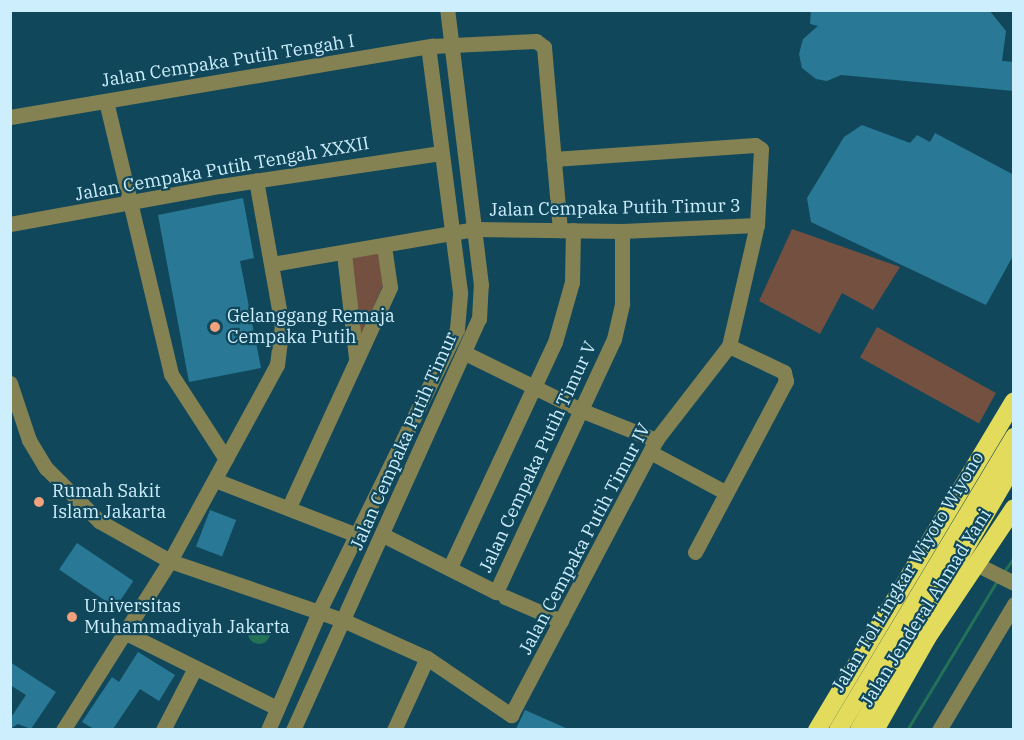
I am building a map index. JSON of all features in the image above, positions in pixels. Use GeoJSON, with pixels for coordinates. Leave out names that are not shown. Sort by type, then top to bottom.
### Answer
{"type":"FeatureCollection","features":[{"type":"Feature","properties":{"kind":"highway","name":"Jalan Jenderal Ahmad Yani"},"geometry":{"type":"LineString","coordinates":[[816,724],[1014,401]]}},
{"type":"Feature","properties":{"kind":"highway","name":"Jalan Tol Lingkar Wiyoto Wiyono"},"geometry":{"type":"LineString","coordinates":[[838,729],[1014,437]]}},
{"type":"Feature","properties":{"kind":"highway","name":"Jalan Tol Lingkar Wiyoto Wiyono"},"geometry":{"type":"LineString","coordinates":[[859,729],[1014,465]]}},
{"type":"Feature","properties":{"kind":"highway","name":"Jalan Jenderal Ahmad Yani"},"geometry":{"type":"LineString","coordinates":[[875,729],[937,627],[980,566],[1014,508]]}},
{"type":"Feature","properties":{"kind":"highway"},"geometry":{"type":"LineString","coordinates":[[890,729],[937,627]]}},
{"type":"Feature","properties":{"kind":"street","name":"Jalan Cempaka Putih Timur"},"geometry":{"type":"LineString","coordinates":[[293,729],[467,354],[479,319],[481,285],[462,231],[440,45],[447,10]]}},
{"type":"Feature","properties":{"kind":"street","name":"Jalan Cempaka Putih Tengah I"},"geometry":{"type":"LineString","coordinates":[[10,117],[440,45],[530,41],[543,45],[553,159]]}},
{"type":"Feature","properties":{"kind":"street"},"geometry":{"type":"LineString","coordinates":[[268,729],[357,535],[457,329],[462,231],[441,153],[440,45]]}},
{"type":"Feature","properties":{"kind":"street"},"geometry":{"type":"LineString","coordinates":[[106,101],[171,374],[226,459]]}},
{"type":"Feature","properties":{"kind":"street","name":"Jalan Cempaka Putih Timur IV"},"geometry":{"type":"LineString","coordinates":[[427,658],[461,677],[497,708],[514,714],[653,446],[729,346],[757,225],[761,149],[755,145],[553,159]]}},
{"type":"Feature","properties":{"kind":"street","name":"Jalan Cempaka Putih Tengah XXXII"},"geometry":{"type":"LineString","coordinates":[[10,224],[256,180],[441,153]]}},
{"type":"Feature","properties":{"kind":"street"},"geometry":{"type":"LineString","coordinates":[[450,567],[564,317],[572,282],[567,230],[553,159]]}},
{"type":"Feature","properties":{"kind":"street"},"geometry":{"type":"LineString","coordinates":[[63,729],[170,561],[282,351],[272,264],[256,180]]}},
{"type":"Feature","properties":{"kind":"street","name":"Jalan Cempaka Putih Timur 3"},"geometry":{"type":"LineString","coordinates":[[272,264],[344,254],[462,231],[622,231],[757,225]]}},
{"type":"Feature","properties":{"kind":"street","name":"Jalan Cempaka Putih Timur V"},"geometry":{"type":"LineString","coordinates":[[501,594],[583,411],[618,324],[622,231]]}},
{"type":"Feature","properties":{"kind":"street"},"geometry":{"type":"LineString","coordinates":[[289,507],[390,287],[384,246]]}},
{"type":"Feature","properties":{"kind":"street"},"geometry":{"type":"LineString","coordinates":[[344,254],[356,359]]}},
{"type":"Feature","properties":{"kind":"street"},"geometry":{"type":"LineString","coordinates":[[694,552],[786,381],[784,372],[729,346]]}},
{"type":"Feature","properties":{"kind":"street"},"geometry":{"type":"LineString","coordinates":[[467,354],[532,384],[653,446],[725,492]]}},
{"type":"Feature","properties":{"kind":"street"},"geometry":{"type":"LineString","coordinates":[[10,383],[29,440],[61,487],[99,521],[170,561],[322,613],[427,658],[394,729]]}},
{"type":"Feature","properties":{"kind":"street"},"geometry":{"type":"LineString","coordinates":[[215,480],[357,535]]}},
{"type":"Feature","properties":{"kind":"street"},"geometry":{"type":"LineString","coordinates":[[382,535],[561,621]]}},
{"type":"Feature","properties":{"kind":"street"},"geometry":{"type":"LineString","coordinates":[[980,566],[1014,583]]}},
{"type":"Feature","properties":{"kind":"street"},"geometry":{"type":"LineString","coordinates":[[939,729],[1014,604]]}},
{"type":"Feature","properties":{"kind":"street"},"geometry":{"type":"LineString","coordinates":[[126,633],[278,708]]}},
{"type":"Feature","properties":{"kind":"street"},"geometry":{"type":"LineString","coordinates":[[163,729],[195,668]]}},
{"type":"Feature","properties":{"kind":"shaded area"},"geometry":{"type":"Polygon","coordinates":[[[792,229],[900,267],[873,310],[842,293],[820,334],[759,301],[792,229]]]}},
{"type":"Feature","properties":{"kind":"shaded area"},"geometry":{"type":"Polygon","coordinates":[[[380,253],[384,283],[359,340],[350,257],[380,253]]]}},
{"type":"Feature","properties":{"kind":"shaded area"},"geometry":{"type":"Polygon","coordinates":[[[877,327],[996,393],[979,424],[860,358],[877,327]]]}},
{"type":"Feature","properties":{"kind":"shaded area"},"geometry":{"type":"Polygon","coordinates":[[[259,622],[267,625],[270,633],[267,641],[259,644],[251,641],[248,633],[251,625],[259,622]]]}},
{"type":"Feature","properties":{"kind":"building"},"geometry":{"type":"Polygon","coordinates":[[[811,10],[989,10],[1006,31],[1002,61],[1014,62],[1014,91],[841,75],[827,81],[816,79],[802,68],[799,54],[803,39],[818,26],[810,24],[811,10]]]}},
{"type":"Feature","properties":{"kind":"building"},"geometry":{"type":"Polygon","coordinates":[[[862,125],[910,143],[917,135],[930,142],[935,133],[1014,175],[1014,254],[986,305],[811,222],[807,198],[844,137],[862,125]]]}},
{"type":"Feature","properties":{"kind":"building"},"geometry":{"type":"Polygon","coordinates":[[[243,198],[254,258],[240,261],[261,368],[189,382],[158,215],[243,198]]]}},
{"type":"Feature","properties":{"kind":"building"},"geometry":{"type":"Polygon","coordinates":[[[210,510],[236,520],[222,556],[196,546],[210,510]]]}},
{"type":"Feature","properties":{"kind":"building"},"geometry":{"type":"Polygon","coordinates":[[[77,543],[133,581],[115,608],[59,570],[77,543]]]}},
{"type":"Feature","properties":{"kind":"building"},"geometry":{"type":"Polygon","coordinates":[[[138,652],[175,675],[159,701],[140,689],[113,729],[94,729],[82,722],[112,677],[119,682],[138,652]]]}},
{"type":"Feature","properties":{"kind":"building"},"geometry":{"type":"Polygon","coordinates":[[[10,662],[56,692],[31,729],[18,724],[10,729],[10,719],[26,695],[10,685],[10,662]]]}},
{"type":"Feature","properties":{"kind":"building"},"geometry":{"type":"Polygon","coordinates":[[[525,710],[568,729],[516,729],[525,710]]]}},
{"type":"Feature","properties":{"kind":"waterway"},"geometry":{"type":"LineString","coordinates":[[1003,573],[1014,557]]}},
{"type":"Feature","properties":{"kind":"waterway"},"geometry":{"type":"LineString","coordinates":[[907,730],[997,581]]}},
{"type":"Feature","properties":{"kind":"place","name":"Gelanggang Remaja Cempaka Putih"},"geometry":{"type":"Point","coordinates":[215,327]}},
{"type":"Feature","properties":{"kind":"place","name":"Rumah Sakit Islam Jakarta"},"geometry":{"type":"Point","coordinates":[39,502]}},
{"type":"Feature","properties":{"kind":"place","name":"Universitas Muhammadiyah Jakarta"},"geometry":{"type":"Point","coordinates":[72,617]}}]}
